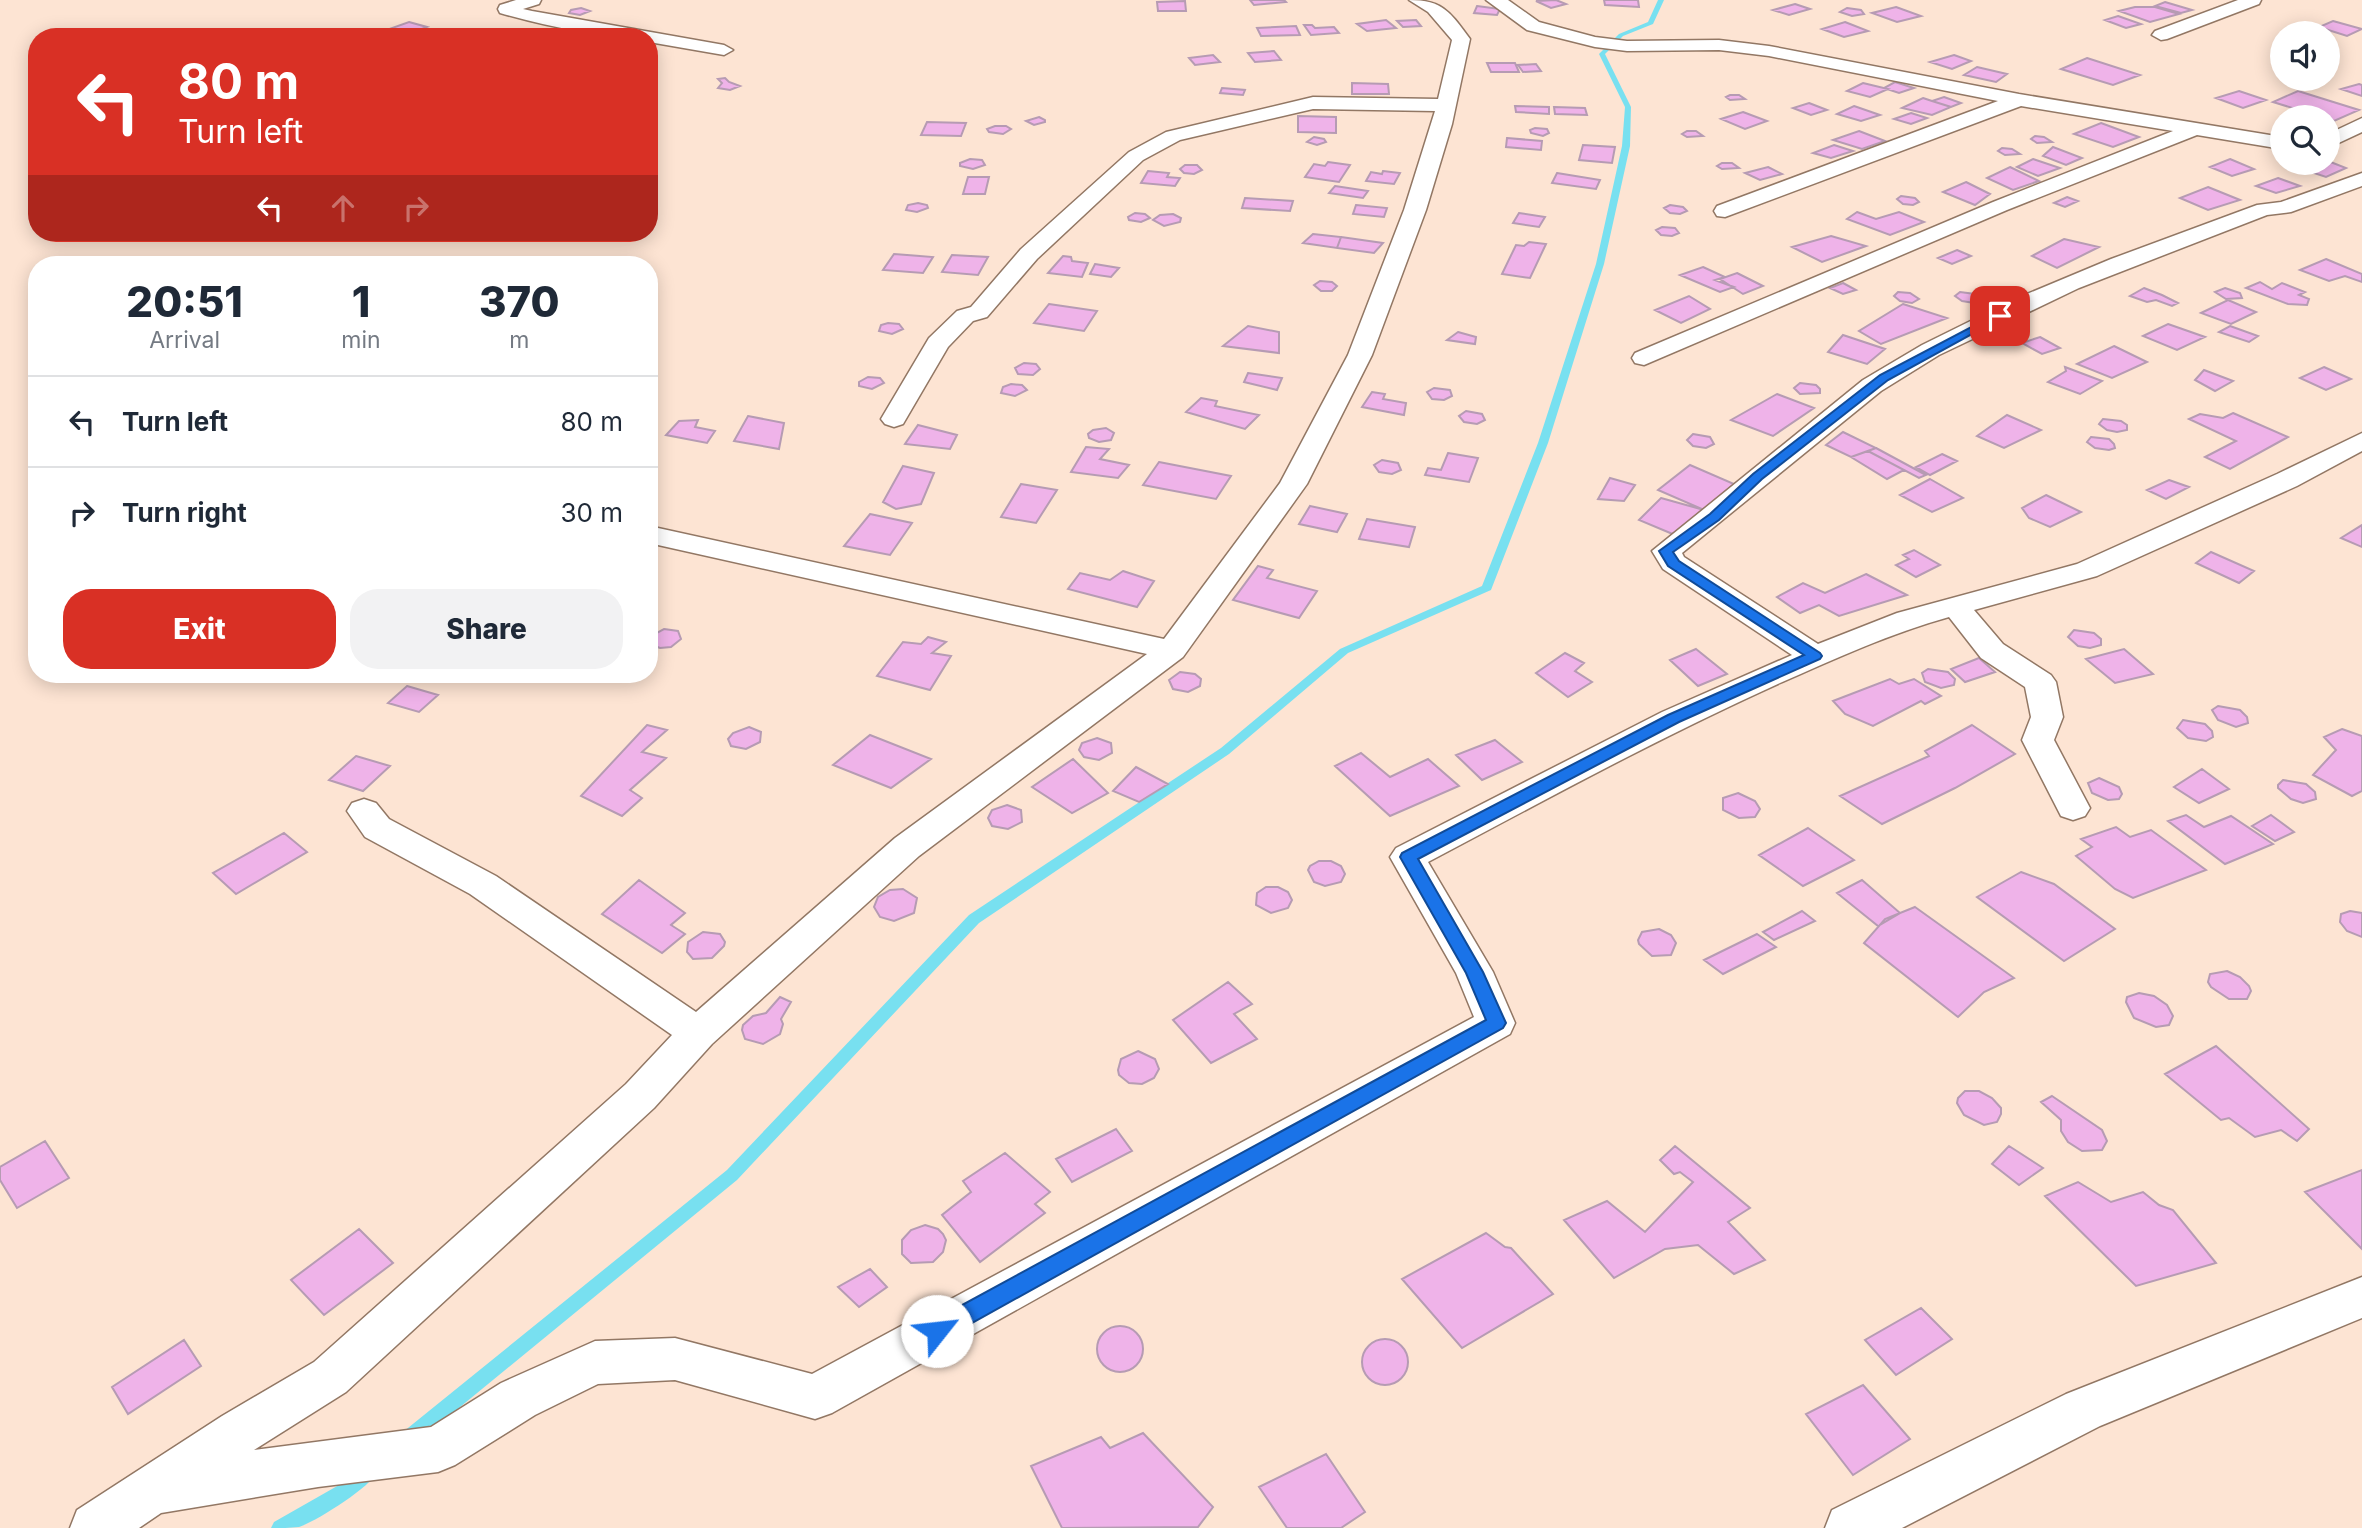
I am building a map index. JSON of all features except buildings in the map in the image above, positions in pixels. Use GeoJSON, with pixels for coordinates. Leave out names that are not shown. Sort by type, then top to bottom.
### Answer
{"type":"FeatureCollection","features":[{"type":"Feature","properties":{"kind":"street"},"geometry":{"type":"LineString","coordinates":[[533,0],[506,9],[598,28]]}},
{"type":"Feature","properties":{"kind":"street"},"geometry":{"type":"LineString","coordinates":[[95,1528],[239,1432],[330,1377],[640,1096],[698,1033],[906,847],[1172,650],[1293,484],[1360,355],[1415,210],[1446,105],[1461,39],[1434,8],[1417,0]]}},
{"type":"Feature","properties":{"kind":"street"},"geometry":{"type":"LineString","coordinates":[[1494,0],[1508,6],[1533,26],[1597,42],[1628,46],[1718,45],[1769,51],[2019,100],[2270,141]]}},
{"type":"Feature","properties":{"kind":"street"},"geometry":{"type":"LineString","coordinates":[[2161,35],[2253,0]]}},
{"type":"Feature","properties":{"kind":"street"},"geometry":{"type":"LineString","coordinates":[[658,38],[724,50]]}},
{"type":"Feature","properties":{"kind":"street"},"geometry":{"type":"LineString","coordinates":[[1725,211],[2019,100]]}},
{"type":"Feature","properties":{"kind":"street"},"geometry":{"type":"LineString","coordinates":[[894,419],[938,343],[965,316],[979,312],[1029,254],[1136,156],[1173,136],[1313,103],[1446,105]]}},
{"type":"Feature","properties":{"kind":"street"},"geometry":{"type":"LineString","coordinates":[[2340,142],[2362,124]]}},
{"type":"Feature","properties":{"kind":"street"},"geometry":{"type":"LineString","coordinates":[[1644,358],[2000,206],[2197,128]]}},
{"type":"Feature","properties":{"kind":"street"},"geometry":{"type":"LineString","coordinates":[[1815,656],[1673,563],[1666,551],[1714,517],[1758,477],[1884,377],[1975,327],[2150,251],[2264,209],[2284,208],[2362,179]]}},
{"type":"Feature","properties":{"kind":"street"},"geometry":{"type":"LineString","coordinates":[[152,1490],[438,1449],[518,1399],[595,1363],[675,1359],[815,1397],[1496,1023],[1474,972],[1408,857],[1673,719],[1815,656],[1908,619],[2087,570],[2287,480],[2362,441]]}},
{"type":"Feature","properties":{"kind":"street"},"geometry":{"type":"LineString","coordinates":[[658,536],[1172,650]]}},
{"type":"Feature","properties":{"kind":"street"},"geometry":{"type":"LineString","coordinates":[[1955,607],[1992,651],[2040,682],[2047,717],[2038,740],[2073,808]]}},
{"type":"Feature","properties":{"kind":"street"},"geometry":{"type":"LineString","coordinates":[[364,811],[377,828],[483,885],[698,1033]]}},
{"type":"Feature","properties":{"kind":"street"},"geometry":{"type":"LineString","coordinates":[[1850,1528],[2083,1410],[2362,1297]]}},
{"type":"Feature","properties":{"kind":"waterway"},"geometry":{"type":"LineString","coordinates":[[409,1438],[732,1175],[974,919],[1225,751],[1344,651],[1487,588],[1543,443],[1600,264],[1626,146],[1628,107],[1602,54],[1621,35],[1651,23],[1661,0]]}},
{"type":"Feature","properties":{"kind":"waterway"},"geometry":{"type":"LineString","coordinates":[[280,1528],[345,1491],[368,1472]]}},
{"type":"Feature","properties":{"kind":"route"},"geometry":{"type":"LineString","coordinates":[[937,1331],[1496,1023],[1474,972],[1408,857],[1673,719],[1815,656],[1673,563],[1666,551],[1714,517],[1758,477],[1884,377],[2000,316]]}}]}
